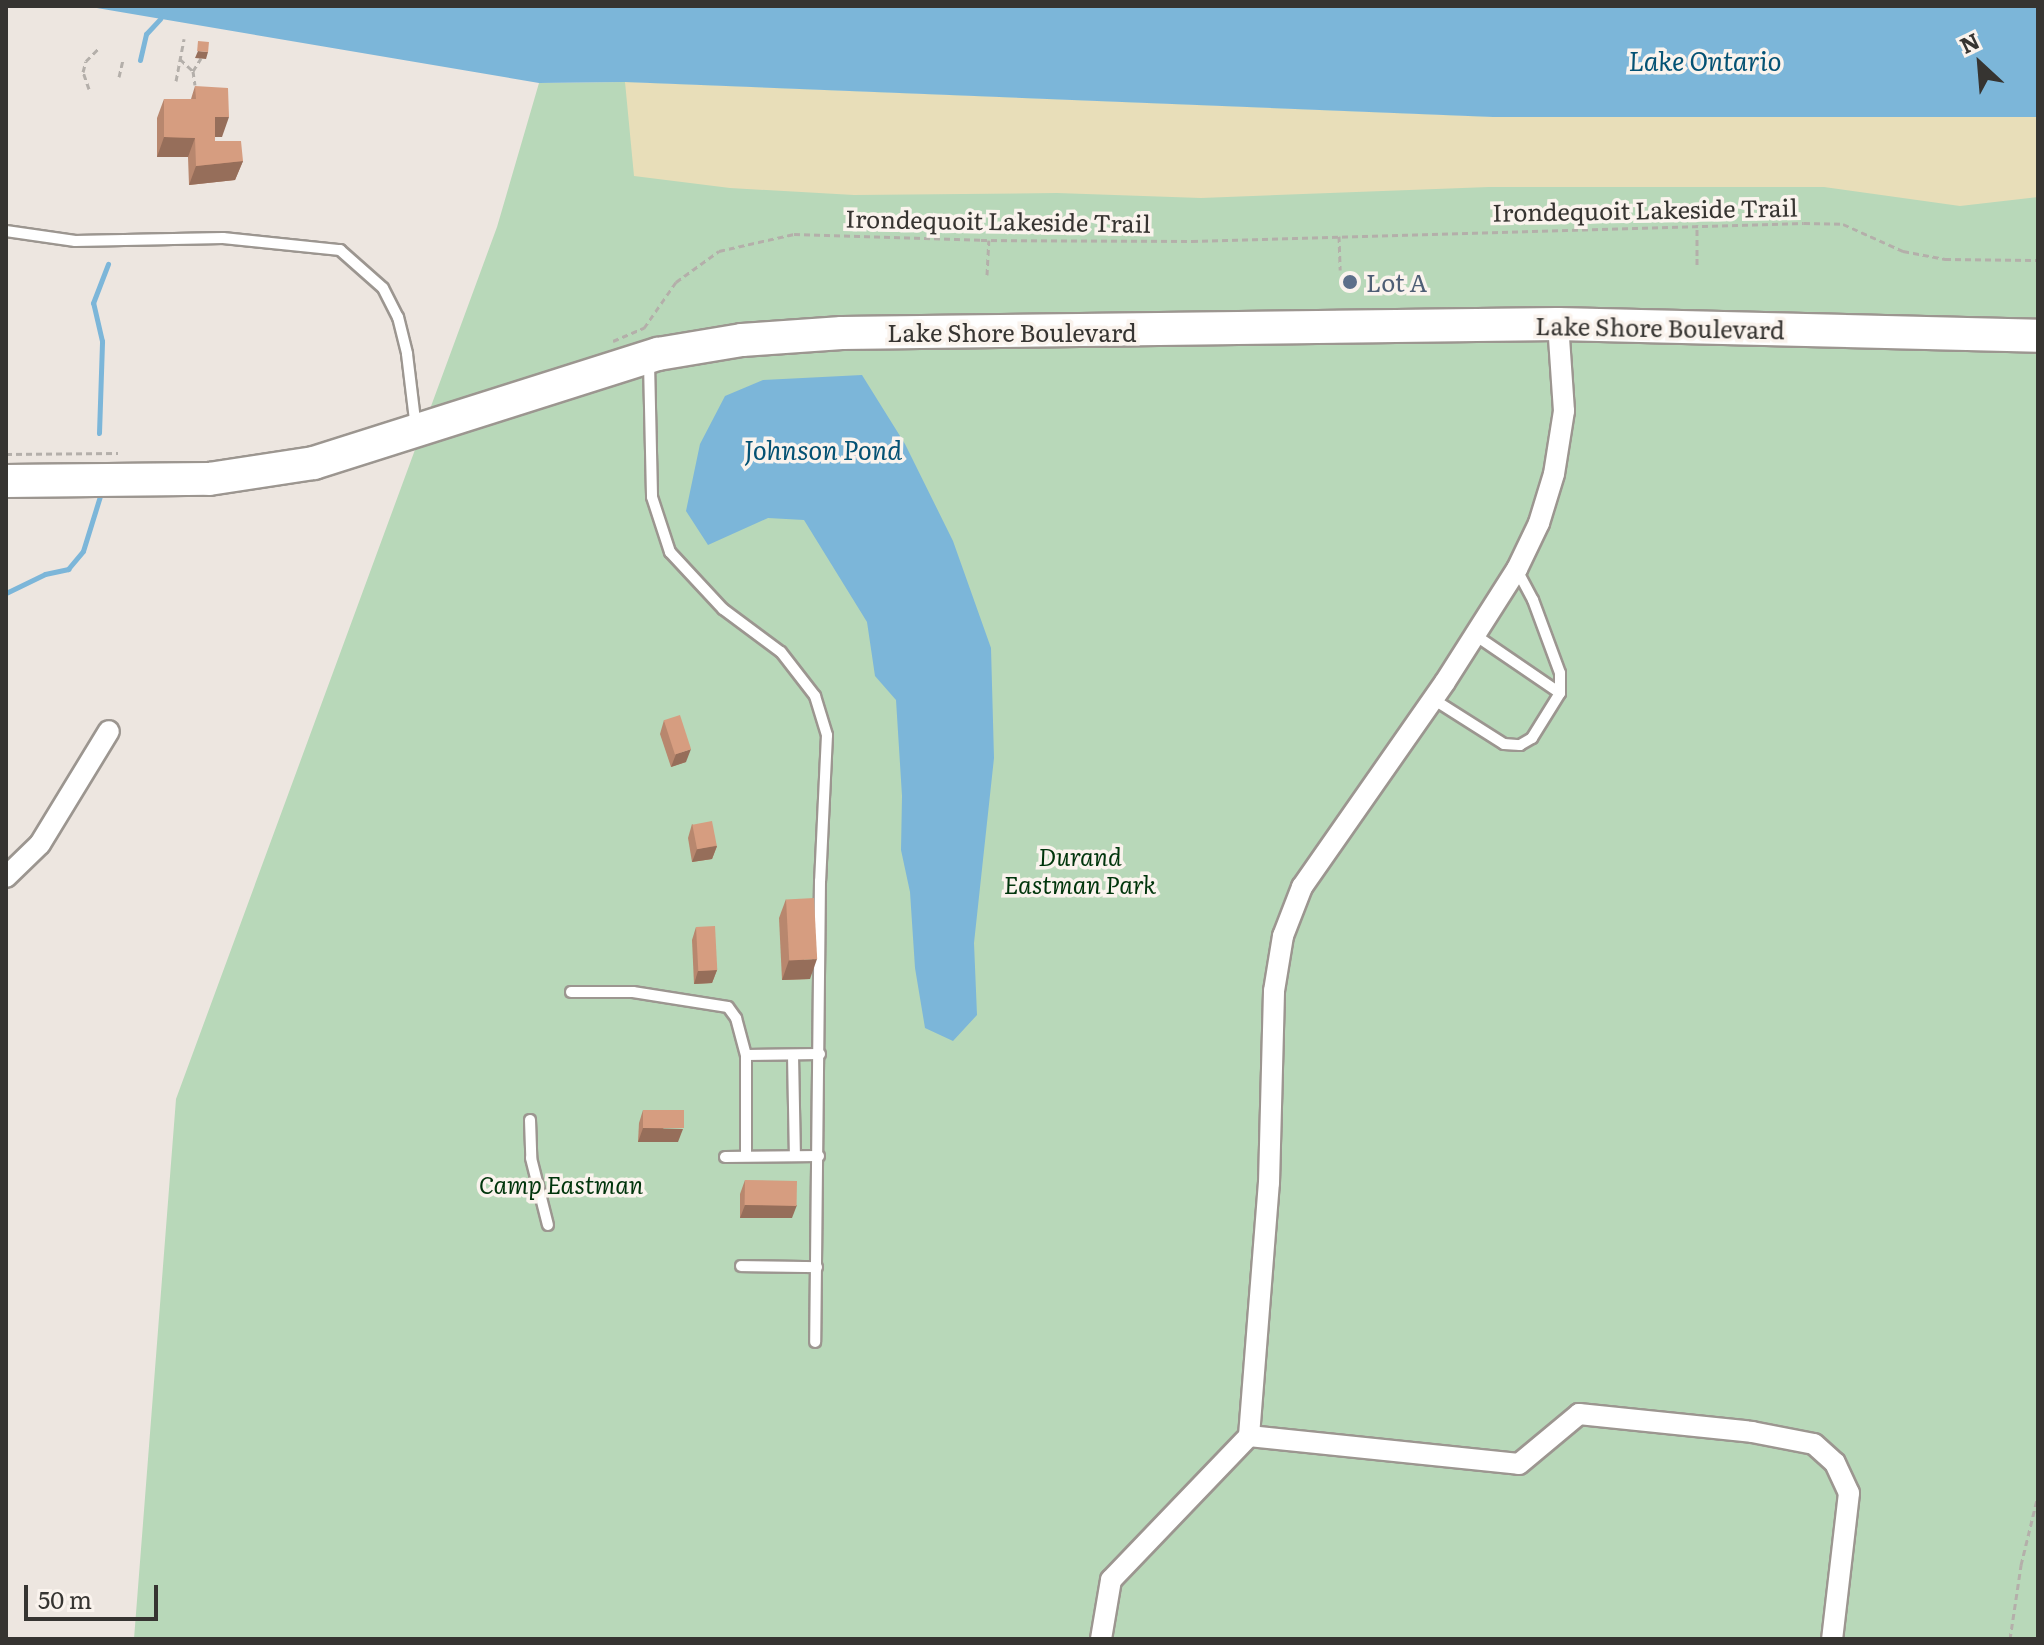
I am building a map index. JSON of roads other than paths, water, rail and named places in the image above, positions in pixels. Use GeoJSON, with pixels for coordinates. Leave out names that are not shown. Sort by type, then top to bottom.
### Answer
{"type":"FeatureCollection","features":[{"type":"Feature","properties":{"kind":"main road","name":"Lake Shore Boulevard"},"geometry":{"type":"LineString","coordinates":[[6,481],[209,479],[314,463],[416,434],[649,357],[742,340],[842,333],[1558,324],[2038,336]]}},
{"type":"Feature","properties":{"kind":"street"},"geometry":{"type":"LineString","coordinates":[[1101,1639],[1111,1580],[1249,1436],[1269,1183],[1274,991],[1283,936],[1302,887],[1327,846],[1433,699],[1517,569],[1539,523],[1554,474],[1564,411],[1558,324]]}},
{"type":"Feature","properties":{"kind":"street"},"geometry":{"type":"LineString","coordinates":[[6,877],[40,844],[109,731]]}},
{"type":"Feature","properties":{"kind":"street"},"geometry":{"type":"LineString","coordinates":[[1249,1436],[1519,1464],[1579,1414],[1752,1432],[1814,1444],[1835,1463],[1849,1493],[1832,1639]]}},
{"type":"Feature","properties":{"kind":"lane"},"geometry":{"type":"LineString","coordinates":[[6,231],[75,241],[223,238],[340,250],[383,288],[398,317],[407,354],[416,434]]}},
{"type":"Feature","properties":{"kind":"lane"},"geometry":{"type":"LineString","coordinates":[[649,357],[652,497],[670,552],[723,609],[781,652],[815,696],[827,735],[820,881],[815,1342]]}},
{"type":"Feature","properties":{"kind":"lane"},"geometry":{"type":"LineString","coordinates":[[1433,699],[1504,744],[1520,745],[1532,738],[1560,693],[1560,673],[1533,600],[1517,569]]}},
{"type":"Feature","properties":{"kind":"lane"},"geometry":{"type":"LineString","coordinates":[[1475,635],[1560,693]]}},
{"type":"Feature","properties":{"kind":"lane"},"geometry":{"type":"LineString","coordinates":[[571,992],[633,992],[728,1007],[736,1018],[746,1055],[746,1156]]}},
{"type":"Feature","properties":{"kind":"lane"},"geometry":{"type":"LineString","coordinates":[[746,1055],[820,1054]]}},
{"type":"Feature","properties":{"kind":"lane"},"geometry":{"type":"LineString","coordinates":[[793,1055],[795,1156]]}},
{"type":"Feature","properties":{"kind":"lane"},"geometry":{"type":"LineString","coordinates":[[530,1120],[531,1158],[548,1225]]}},
{"type":"Feature","properties":{"kind":"lane"},"geometry":{"type":"LineString","coordinates":[[725,1157],[819,1156]]}},
{"type":"Feature","properties":{"kind":"lane"},"geometry":{"type":"LineString","coordinates":[[741,1266],[817,1267]]}},
{"type":"Feature","properties":{"kind":"water","name":"Lake Ontario"},"geometry":{"type":"Polygon","coordinates":[[[85,6],[2038,6],[2038,117],[1493,117],[625,82],[539,83],[85,6]]]}},
{"type":"Feature","properties":{"kind":"water","name":"Johnson Pond"},"geometry":{"type":"Polygon","coordinates":[[[862,375],[905,444],[953,541],[991,648],[994,758],[974,943],[977,1015],[953,1041],[925,1028],[915,968],[910,892],[901,850],[902,796],[896,700],[875,676],[867,622],[804,520],[768,518],[708,545],[686,511],[700,444],[725,396],[763,380],[862,375]]]}},
{"type":"Feature","properties":{"kind":"waterway"},"geometry":{"type":"LineString","coordinates":[[140,60],[146,34],[160,19]]}},
{"type":"Feature","properties":{"kind":"waterway"},"geometry":{"type":"LineString","coordinates":[[99,433],[102,341],[93,303],[108,264]]}},
{"type":"Feature","properties":{"kind":"waterway"},"geometry":{"type":"LineString","coordinates":[[6,593],[45,574],[68,569],[83,551],[100,496]]}},
{"type":"Feature","properties":{"kind":"place","name":"Lot A"},"geometry":{"type":"Point","coordinates":[1350,282]}},
{"type":"Feature","properties":{"kind":"park label","name":"Durand Eastman Park"},"geometry":{"type":"Point","coordinates":[1080,870]}},
{"type":"Feature","properties":{"kind":"park label","name":"Camp Eastman"},"geometry":{"type":"Point","coordinates":[561,1184]}}]}
